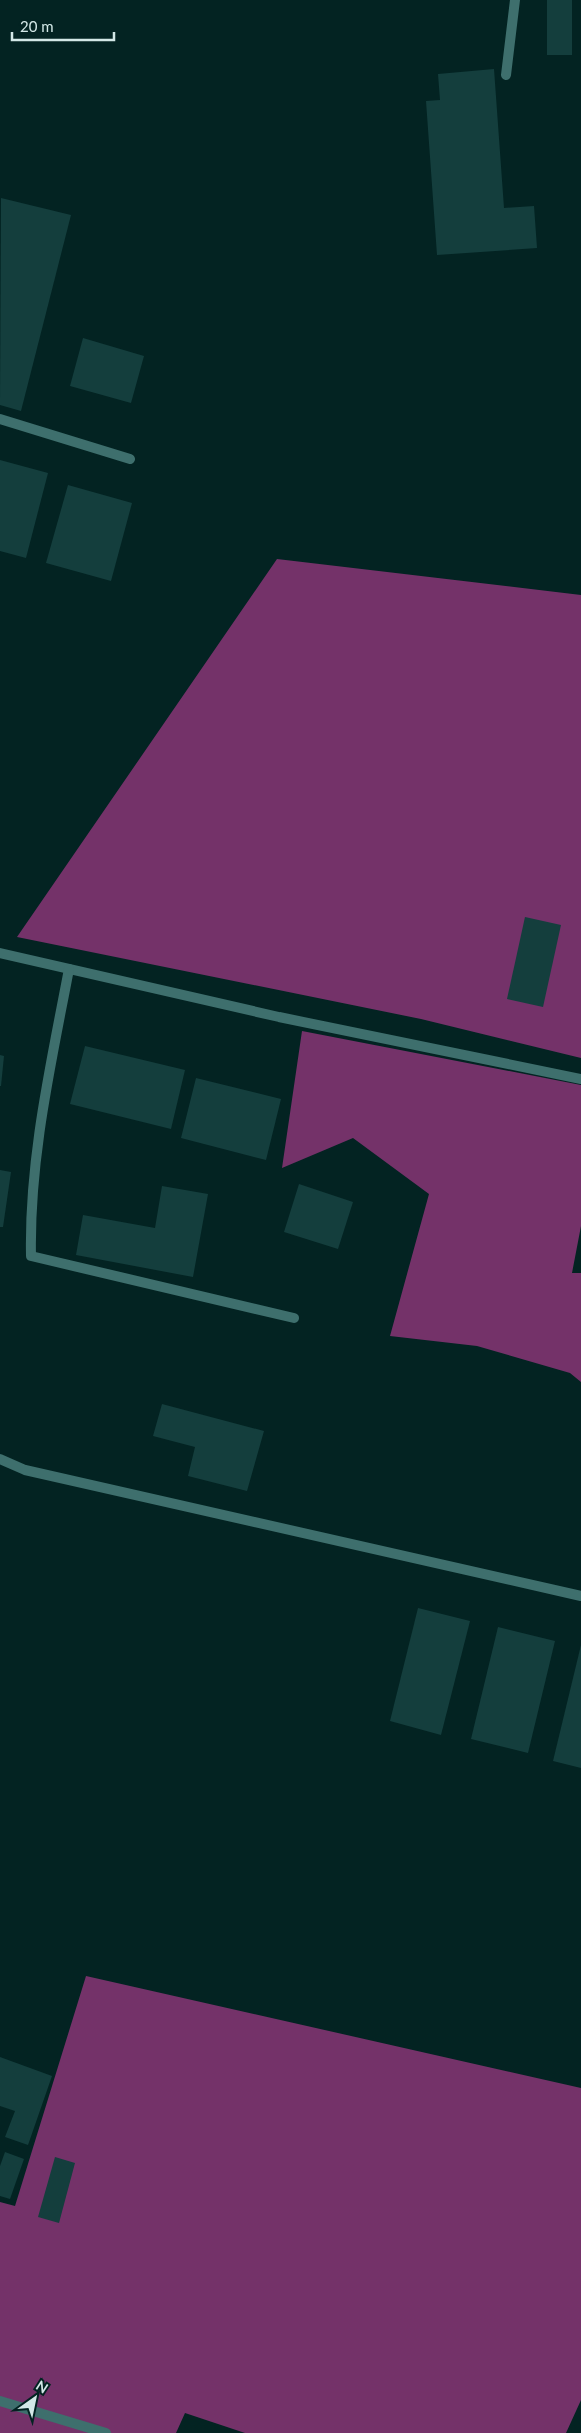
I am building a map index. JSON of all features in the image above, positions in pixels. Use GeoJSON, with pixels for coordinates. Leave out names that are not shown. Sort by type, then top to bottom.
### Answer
{"type":"FeatureCollection","features":[{"type":"Feature","properties":{"kind":"street"},"geometry":{"type":"LineString","coordinates":[[506,75],[515,0]]}},
{"type":"Feature","properties":{"kind":"street"},"geometry":{"type":"LineString","coordinates":[[0,419],[130,459]]}},
{"type":"Feature","properties":{"kind":"street"},"geometry":{"type":"LineString","coordinates":[[0,953],[279,1018],[581,1079]]}},
{"type":"Feature","properties":{"kind":"street"},"geometry":{"type":"LineString","coordinates":[[69,969],[42,1114],[30,1223],[31,1256],[294,1318]]}},
{"type":"Feature","properties":{"kind":"street"},"geometry":{"type":"LineString","coordinates":[[0,1459],[25,1470],[581,1596]]}},
{"type":"Feature","properties":{"kind":"street"},"geometry":{"type":"LineString","coordinates":[[0,2401],[106,2433]]}},
{"type":"Feature","properties":{"kind":"shaded area"},"geometry":{"type":"Polygon","coordinates":[[[277,559],[581,595],[581,1058],[421,1019],[17,937],[277,559]]]}},
{"type":"Feature","properties":{"kind":"shaded area"},"geometry":{"type":"Polygon","coordinates":[[[302,1031],[581,1085],[581,1226],[572,1273],[581,1273],[581,1382],[570,1373],[477,1346],[390,1336],[429,1194],[353,1138],[282,1168],[302,1031]]]}},
{"type":"Feature","properties":{"kind":"shaded area"},"geometry":{"type":"Polygon","coordinates":[[[86,1976],[581,2088],[581,2400],[566,2433],[245,2433],[185,2413],[176,2433],[106,2433],[0,2401],[0,2202],[15,2206],[86,1976]]]}},
{"type":"Feature","properties":{"kind":"shaded area"},"geometry":{"type":"Polygon","coordinates":[[[0,2405],[92,2433],[0,2433],[0,2405]]]}},
{"type":"Feature","properties":{"kind":"building"},"geometry":{"type":"Polygon","coordinates":[[[547,0],[572,0],[572,55],[547,55],[547,0]]]}},
{"type":"Feature","properties":{"kind":"building"},"geometry":{"type":"Polygon","coordinates":[[[494,69],[504,208],[534,206],[537,248],[437,255],[426,101],[440,100],[438,74],[494,69]]]}},
{"type":"Feature","properties":{"kind":"building"},"geometry":{"type":"Polygon","coordinates":[[[1,198],[71,215],[21,411],[0,405],[1,198]]]}},
{"type":"Feature","properties":{"kind":"building"},"geometry":{"type":"Polygon","coordinates":[[[83,338],[144,356],[131,403],[70,386],[83,338]]]}},
{"type":"Feature","properties":{"kind":"building"},"geometry":{"type":"Polygon","coordinates":[[[0,460],[48,473],[26,558],[0,551],[0,460]]]}},
{"type":"Feature","properties":{"kind":"building"},"geometry":{"type":"Polygon","coordinates":[[[68,485],[132,503],[111,581],[46,563],[68,485]]]}},
{"type":"Feature","properties":{"kind":"building"},"geometry":{"type":"Polygon","coordinates":[[[525,917],[561,925],[543,1007],[507,999],[525,917]]]}},
{"type":"Feature","properties":{"kind":"building"},"geometry":{"type":"Polygon","coordinates":[[[85,1046],[185,1070],[171,1129],[70,1104],[85,1046]]]}},
{"type":"Feature","properties":{"kind":"building"},"geometry":{"type":"Polygon","coordinates":[[[0,1055],[4,1056],[1,1086],[0,1086],[0,1055]]]}},
{"type":"Feature","properties":{"kind":"building"},"geometry":{"type":"Polygon","coordinates":[[[196,1078],[281,1099],[266,1160],[181,1138],[196,1078]]]}},
{"type":"Feature","properties":{"kind":"building"},"geometry":{"type":"Polygon","coordinates":[[[0,1170],[11,1172],[3,1227],[0,1227],[0,1170]]]}},
{"type":"Feature","properties":{"kind":"building"},"geometry":{"type":"Polygon","coordinates":[[[299,1184],[353,1202],[338,1249],[284,1232],[299,1184]]]}},
{"type":"Feature","properties":{"kind":"building"},"geometry":{"type":"Polygon","coordinates":[[[162,1186],[208,1194],[193,1277],[76,1255],[83,1215],[155,1228],[162,1186]]]}},
{"type":"Feature","properties":{"kind":"building"},"geometry":{"type":"Polygon","coordinates":[[[162,1404],[264,1431],[247,1491],[188,1476],[195,1447],[153,1436],[162,1404]]]}},
{"type":"Feature","properties":{"kind":"building"},"geometry":{"type":"Polygon","coordinates":[[[418,1608],[470,1621],[441,1735],[390,1721],[418,1608]]]}},
{"type":"Feature","properties":{"kind":"building"},"geometry":{"type":"Polygon","coordinates":[[[498,1627],[555,1641],[528,1753],[471,1739],[498,1627]]]}},
{"type":"Feature","properties":{"kind":"building"},"geometry":{"type":"Polygon","coordinates":[[[581,1645],[581,1768],[553,1761],[581,1645]]]}},
{"type":"Feature","properties":{"kind":"building"},"geometry":{"type":"Polygon","coordinates":[[[0,2057],[52,2076],[28,2145],[5,2137],[15,2111],[0,2106],[0,2057]]]}},
{"type":"Feature","properties":{"kind":"building"},"geometry":{"type":"Polygon","coordinates":[[[5,2152],[24,2159],[10,2199],[0,2196],[0,2166],[5,2152]]]}},
{"type":"Feature","properties":{"kind":"building"},"geometry":{"type":"Polygon","coordinates":[[[55,2157],[75,2163],[59,2223],[38,2217],[55,2157]]]}}]}
